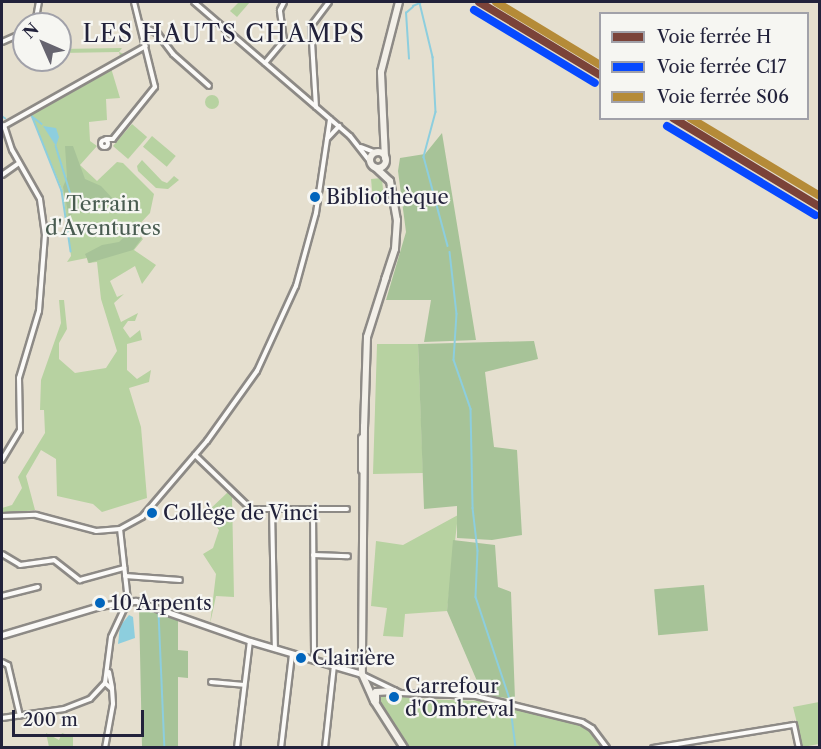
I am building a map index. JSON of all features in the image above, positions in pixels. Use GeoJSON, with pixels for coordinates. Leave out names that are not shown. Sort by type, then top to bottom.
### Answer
{"type":"FeatureCollection","features":[{"type":"Feature","properties":{"kind":"main road"},"geometry":{"type":"LineString","coordinates":[[399,2],[381,66],[386,159],[394,199],[396,243],[370,322],[365,356],[362,674],[380,710],[404,747]]}},
{"type":"Feature","properties":{"kind":"main road"},"geometry":{"type":"LineString","coordinates":[[385,130],[384,145],[370,163],[387,176],[394,199]]}},
{"type":"Feature","properties":{"kind":"main road"},"geometry":{"type":"LineString","coordinates":[[377,153],[386,159]]}},
{"type":"Feature","properties":{"kind":"main road"},"geometry":{"type":"LineString","coordinates":[[376,168],[386,159]]}},
{"type":"Feature","properties":{"kind":"main road"},"geometry":{"type":"LineString","coordinates":[[380,710],[375,694],[394,691]]}},
{"type":"Feature","properties":{"kind":"street"},"geometry":{"type":"LineString","coordinates":[[106,140],[113,139],[154,91],[146,46],[134,2]]}},
{"type":"Feature","properties":{"kind":"street"},"geometry":{"type":"LineString","coordinates":[[194,2],[339,126],[356,142],[370,163]]}},
{"type":"Feature","properties":{"kind":"street"},"geometry":{"type":"LineString","coordinates":[[265,63],[285,38],[280,10],[284,2]]}},
{"type":"Feature","properties":{"kind":"street"},"geometry":{"type":"LineString","coordinates":[[316,107],[311,26],[329,2]]}},
{"type":"Feature","properties":{"kind":"street"},"geometry":{"type":"LineString","coordinates":[[140,24],[162,39],[173,54],[209,86]]}},
{"type":"Feature","properties":{"kind":"street"},"geometry":{"type":"LineString","coordinates":[[2,460],[20,429],[19,378],[39,311],[45,235],[40,199],[19,163],[3,126],[146,46]]}},
{"type":"Feature","properties":{"kind":"street"},"geometry":{"type":"LineString","coordinates":[[311,102],[316,89]]}},
{"type":"Feature","properties":{"kind":"street"},"geometry":{"type":"LineString","coordinates":[[2,516],[36,515],[96,531],[120,530],[142,517],[195,455],[246,390],[282,322],[311,236],[330,119]]}},
{"type":"Feature","properties":{"kind":"street"},"geometry":{"type":"LineString","coordinates":[[326,140],[339,126]]}},
{"type":"Feature","properties":{"kind":"street"},"geometry":{"type":"LineString","coordinates":[[356,142],[377,153]]}},
{"type":"Feature","properties":{"kind":"street"},"geometry":{"type":"LineString","coordinates":[[2,175],[19,163]]}},
{"type":"Feature","properties":{"kind":"street"},"geometry":{"type":"LineString","coordinates":[[195,455],[247,507],[272,510],[347,509]]}},
{"type":"Feature","properties":{"kind":"street"},"geometry":{"type":"LineString","coordinates":[[313,509],[314,659]]}},
{"type":"Feature","properties":{"kind":"street"},"geometry":{"type":"LineString","coordinates":[[272,510],[275,649]]}},
{"type":"Feature","properties":{"kind":"street"},"geometry":{"type":"LineString","coordinates":[[105,747],[112,689],[109,670],[111,637],[128,601],[120,530]]}},
{"type":"Feature","properties":{"kind":"street"},"geometry":{"type":"LineString","coordinates":[[2,554],[20,565],[57,561],[80,580],[124,568]]}},
{"type":"Feature","properties":{"kind":"street"},"geometry":{"type":"LineString","coordinates":[[313,555],[348,556]]}},
{"type":"Feature","properties":{"kind":"street"},"geometry":{"type":"LineString","coordinates":[[125,576],[180,580]]}},
{"type":"Feature","properties":{"kind":"street"},"geometry":{"type":"LineString","coordinates":[[2,596],[38,587]]}},
{"type":"Feature","properties":{"kind":"street"},"geometry":{"type":"LineString","coordinates":[[2,635],[99,606],[128,601],[158,607],[250,641],[334,664],[362,674],[394,691],[476,696],[569,718],[590,726],[607,747]]}},
{"type":"Feature","properties":{"kind":"street"},"geometry":{"type":"LineString","coordinates":[[237,747],[250,641]]}},
{"type":"Feature","properties":{"kind":"street"},"geometry":{"type":"LineString","coordinates":[[281,747],[292,654]]}},
{"type":"Feature","properties":{"kind":"street"},"geometry":{"type":"LineString","coordinates":[[2,662],[8,665],[21,716]]}},
{"type":"Feature","properties":{"kind":"street"},"geometry":{"type":"LineString","coordinates":[[324,747],[334,664]]}},
{"type":"Feature","properties":{"kind":"street"},"geometry":{"type":"LineString","coordinates":[[2,718],[76,705],[95,696],[105,683],[109,670]]}},
{"type":"Feature","properties":{"kind":"street"},"geometry":{"type":"LineString","coordinates":[[211,682],[244,685]]}},
{"type":"Feature","properties":{"kind":"street"},"geometry":{"type":"LineString","coordinates":[[105,683],[112,689]]}},
{"type":"Feature","properties":{"kind":"street"},"geometry":{"type":"LineString","coordinates":[[653,747],[794,725],[799,747]]}},
{"type":"Feature","properties":{"kind":"green space"},"geometry":{"type":"Polygon","coordinates":[[[239,2],[250,2],[237,17],[230,11],[239,2]]]}},
{"type":"Feature","properties":{"kind":"green space"},"geometry":{"type":"Polygon","coordinates":[[[122,48],[119,52],[72,53],[72,49],[122,48]]]}},
{"type":"Feature","properties":{"kind":"green space","name":"Terrain d'Aventures"},"geometry":{"type":"Polygon","coordinates":[[[111,68],[120,98],[106,99],[107,120],[89,122],[90,141],[97,146],[80,165],[97,181],[117,162],[123,163],[154,194],[150,213],[134,230],[143,239],[134,250],[156,265],[142,284],[135,266],[110,281],[117,297],[124,294],[114,303],[121,322],[138,313],[135,321],[128,321],[123,328],[130,338],[140,330],[142,340],[127,344],[127,370],[137,379],[151,370],[149,382],[129,388],[141,427],[147,498],[102,512],[93,504],[57,496],[56,459],[41,450],[26,476],[35,510],[2,514],[2,508],[12,505],[22,488],[18,477],[45,433],[44,410],[40,410],[41,380],[61,323],[59,300],[64,300],[67,329],[59,343],[59,359],[75,373],[106,368],[117,351],[101,299],[97,262],[88,263],[87,258],[67,262],[71,256],[63,192],[30,113],[111,68]]]}},
{"type":"Feature","properties":{"kind":"green space"},"geometry":{"type":"Polygon","coordinates":[[[212,95],[217,97],[219,102],[217,107],[212,109],[207,107],[205,102],[207,97],[212,95]]]}},
{"type":"Feature","properties":{"kind":"green space"},"geometry":{"type":"Polygon","coordinates":[[[132,124],[147,137],[128,159],[113,146],[132,124]]]}},
{"type":"Feature","properties":{"kind":"green space"},"geometry":{"type":"Polygon","coordinates":[[[442,133],[476,340],[424,342],[431,300],[386,300],[406,232],[398,171],[400,158],[425,154],[442,133]]]}},
{"type":"Feature","properties":{"kind":"green space"},"geometry":{"type":"Polygon","coordinates":[[[152,136],[176,156],[167,167],[143,147],[152,136]]]}},
{"type":"Feature","properties":{"kind":"green space"},"geometry":{"type":"Polygon","coordinates":[[[65,146],[73,146],[85,179],[101,186],[114,200],[100,213],[74,212],[69,217],[63,187],[67,177],[65,146]]]}},
{"type":"Feature","properties":{"kind":"green space"},"geometry":{"type":"Polygon","coordinates":[[[142,160],[162,181],[167,183],[174,176],[179,180],[168,189],[156,188],[138,171],[137,166],[142,160]]]}},
{"type":"Feature","properties":{"kind":"green space"},"geometry":{"type":"Polygon","coordinates":[[[382,178],[384,201],[373,202],[371,179],[382,178]]]}},
{"type":"Feature","properties":{"kind":"green space"},"geometry":{"type":"Polygon","coordinates":[[[130,231],[142,238],[133,250],[89,263],[85,254],[102,245],[119,242],[130,231]]]}},
{"type":"Feature","properties":{"kind":"green space"},"geometry":{"type":"Polygon","coordinates":[[[534,341],[538,359],[485,372],[494,447],[517,450],[522,535],[492,540],[457,538],[457,506],[424,509],[418,344],[534,341]]]}},
{"type":"Feature","properties":{"kind":"green space"},"geometry":{"type":"Polygon","coordinates":[[[377,344],[418,344],[423,473],[373,474],[377,344]]]}},
{"type":"Feature","properties":{"kind":"green space"},"geometry":{"type":"Polygon","coordinates":[[[228,492],[232,496],[234,597],[216,596],[210,624],[216,574],[203,554],[213,548],[219,530],[206,513],[228,492]]]}},
{"type":"Feature","properties":{"kind":"green space"},"geometry":{"type":"Polygon","coordinates":[[[458,515],[447,611],[405,614],[403,637],[383,636],[387,608],[371,606],[376,541],[403,545],[458,515]]]}},
{"type":"Feature","properties":{"kind":"green space"},"geometry":{"type":"Polygon","coordinates":[[[453,540],[495,545],[498,587],[511,592],[515,699],[483,695],[447,611],[453,540]]]}},
{"type":"Feature","properties":{"kind":"green space"},"geometry":{"type":"Polygon","coordinates":[[[704,585],[708,631],[658,635],[654,589],[704,585]]]}},
{"type":"Feature","properties":{"kind":"green space"},"geometry":{"type":"Polygon","coordinates":[[[139,606],[178,618],[178,650],[188,651],[188,678],[178,677],[178,747],[142,747],[139,606]]]}},
{"type":"Feature","properties":{"kind":"green space"},"geometry":{"type":"Polygon","coordinates":[[[381,692],[414,699],[484,701],[576,723],[592,732],[603,747],[409,747],[376,697],[381,692]]]}},
{"type":"Feature","properties":{"kind":"green space"},"geometry":{"type":"Polygon","coordinates":[[[819,702],[819,744],[803,747],[793,707],[819,702]]]}},
{"type":"Feature","properties":{"kind":"green space"},"geometry":{"type":"Polygon","coordinates":[[[46,733],[59,740],[62,733],[73,737],[73,747],[49,747],[46,733]]]}},
{"type":"Feature","properties":{"kind":"water"},"geometry":{"type":"Polygon","coordinates":[[[43,126],[56,128],[59,137],[56,146],[43,126]]]}},
{"type":"Feature","properties":{"kind":"water"},"geometry":{"type":"Polygon","coordinates":[[[129,615],[133,617],[135,638],[118,644],[120,626],[129,615]]]}},
{"type":"Feature","properties":{"kind":"waterway"},"geometry":{"type":"LineString","coordinates":[[413,6],[420,3],[433,57],[436,112],[424,157],[448,246]]}},
{"type":"Feature","properties":{"kind":"waterway"},"geometry":{"type":"LineString","coordinates":[[409,59],[406,13],[413,7]]}},
{"type":"Feature","properties":{"kind":"waterway"},"geometry":{"type":"LineString","coordinates":[[31,113],[62,191],[71,251]]}},
{"type":"Feature","properties":{"kind":"waterway"},"geometry":{"type":"LineString","coordinates":[[33,117],[42,124]]}},
{"type":"Feature","properties":{"kind":"waterway"},"geometry":{"type":"LineString","coordinates":[[56,146],[76,211]]}},
{"type":"Feature","properties":{"kind":"waterway"},"geometry":{"type":"LineString","coordinates":[[450,252],[457,314],[454,360],[471,409],[473,508],[478,551],[476,597],[510,699]]}},
{"type":"Feature","properties":{"kind":"waterway"},"geometry":{"type":"LineString","coordinates":[[159,613],[165,748]]}},
{"type":"Feature","properties":{"kind":"waterway"},"geometry":{"type":"LineString","coordinates":[[511,708],[516,748]]}},
{"type":"Feature","properties":{"kind":"rail line","name":"H"},"geometry":{"type":"LineString","coordinates":[[479,2],[599,74]]}},
{"type":"Feature","properties":{"kind":"rail line","name":"S06"},"geometry":{"type":"LineString","coordinates":[[496,2],[599,64]]}},
{"type":"Feature","properties":{"kind":"rail line","name":"C17"},"geometry":{"type":"LineString","coordinates":[[474,10],[595,83]]}},
{"type":"Feature","properties":{"kind":"rail line","name":"H"},"geometry":{"type":"LineString","coordinates":[[676,120],[820,207]]}},
{"type":"Feature","properties":{"kind":"rail line","name":"S06"},"geometry":{"type":"LineString","coordinates":[[693,120],[820,196]]}},
{"type":"Feature","properties":{"kind":"rail line","name":"C17"},"geometry":{"type":"LineString","coordinates":[[667,126],[815,215]]}},
{"type":"Feature","properties":{"kind":"place","name":"Bibliothèque"},"geometry":{"type":"Point","coordinates":[315,197]}},
{"type":"Feature","properties":{"kind":"place","name":"Collège de Vinci"},"geometry":{"type":"Point","coordinates":[152,513]}},
{"type":"Feature","properties":{"kind":"place","name":"10 Arpents"},"geometry":{"type":"Point","coordinates":[100,603]}},
{"type":"Feature","properties":{"kind":"place","name":"Clairière"},"geometry":{"type":"Point","coordinates":[301,658]}},
{"type":"Feature","properties":{"kind":"place","name":"Carrefour d'Ombreval"},"geometry":{"type":"Point","coordinates":[394,697]}},
{"type":"Feature","properties":{"kind":"district","name":"LES HAUTS CHAMPS"},"geometry":{"type":"Point","coordinates":[224,34]}}]}
